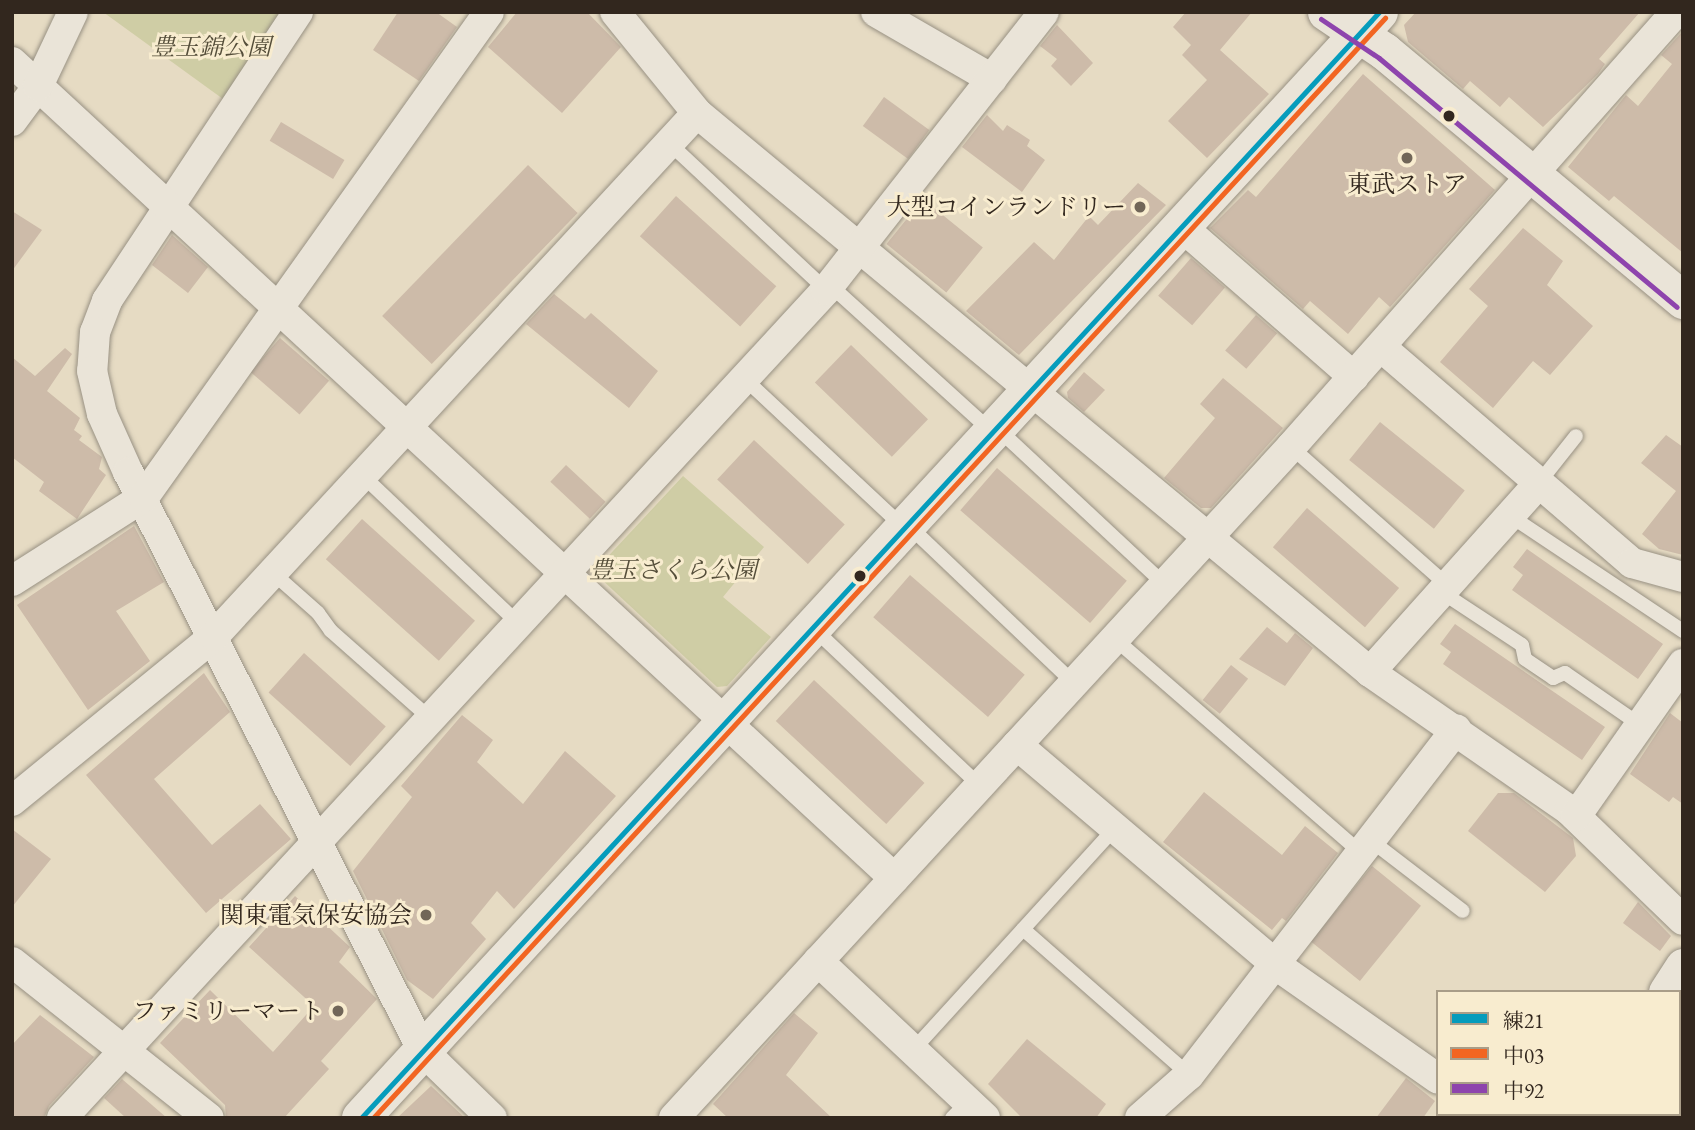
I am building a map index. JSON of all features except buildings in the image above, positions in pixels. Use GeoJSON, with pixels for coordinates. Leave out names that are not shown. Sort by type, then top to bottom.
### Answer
{"type":"FeatureCollection","features":[{"type":"Feature","properties":{"kind":"main road"},"geometry":{"type":"LineString","coordinates":[[361,1118],[1369,23]]}},
{"type":"Feature","properties":{"kind":"street"},"geometry":{"type":"LineString","coordinates":[[12,121],[38,86],[73,12]]}},
{"type":"Feature","properties":{"kind":"street"},"geometry":{"type":"LineString","coordinates":[[298,12],[107,301],[94,345],[92,371],[102,414],[423,1051],[492,1118]]}},
{"type":"Feature","properties":{"kind":"street"},"geometry":{"type":"LineString","coordinates":[[12,581],[144,497],[489,12]]}},
{"type":"Feature","properties":{"kind":"street"},"geometry":{"type":"LineString","coordinates":[[615,12],[696,113],[1370,672],[1457,729],[1576,816],[1683,920]]}},
{"type":"Feature","properties":{"kind":"street"},"geometry":{"type":"LineString","coordinates":[[876,12],[992,79]]}},
{"type":"Feature","properties":{"kind":"street"},"geometry":{"type":"LineString","coordinates":[[62,1118],[317,838],[432,720],[828,288],[1044,12]]}},
{"type":"Feature","properties":{"kind":"street"},"geometry":{"type":"LineString","coordinates":[[1326,12],[1369,23],[1533,175],[1683,300]]}},
{"type":"Feature","properties":{"kind":"street"},"geometry":{"type":"LineString","coordinates":[[674,1118],[1291,447],[1676,12]]}},
{"type":"Feature","properties":{"kind":"street"},"geometry":{"type":"LineString","coordinates":[[12,62],[894,878]]}},
{"type":"Feature","properties":{"kind":"street"},"geometry":{"type":"LineString","coordinates":[[12,801],[214,636],[696,113]]}},
{"type":"Feature","properties":{"kind":"street"},"geometry":{"type":"LineString","coordinates":[[1182,227],[1354,377]]}},
{"type":"Feature","properties":{"kind":"street"},"geometry":{"type":"LineString","coordinates":[[1381,347],[1632,563],[1683,577]]}},
{"type":"Feature","properties":{"kind":"street"},"geometry":{"type":"LineString","coordinates":[[1370,672],[1443,587],[1538,484]]}},
{"type":"Feature","properties":{"kind":"street"},"geometry":{"type":"LineString","coordinates":[[1576,816],[1683,664]]}},
{"type":"Feature","properties":{"kind":"street"},"geometry":{"type":"LineString","coordinates":[[1140,1118],[1189,1075],[1276,965],[1364,845],[1457,729]]}},
{"type":"Feature","properties":{"kind":"street"},"geometry":{"type":"LineString","coordinates":[[1017,745],[1276,965],[1436,1078]]}},
{"type":"Feature","properties":{"kind":"street"},"geometry":{"type":"LineString","coordinates":[[818,961],[913,1050],[969,1112]]}},
{"type":"Feature","properties":{"kind":"street"},"geometry":{"type":"LineString","coordinates":[[12,962],[209,1118]]}},
{"type":"Feature","properties":{"kind":"street"},"geometry":{"type":"LineString","coordinates":[[1668,990],[1683,967]]}},
{"type":"Feature","properties":{"kind":"lane"},"geometry":{"type":"LineString","coordinates":[[669,143],[828,288],[993,429],[1164,584]]}},
{"type":"Feature","properties":{"kind":"lane"},"geometry":{"type":"LineString","coordinates":[[746,380],[1074,683]]}},
{"type":"Feature","properties":{"kind":"lane"},"geometry":{"type":"LineString","coordinates":[[1538,484],[1576,436]]}},
{"type":"Feature","properties":{"kind":"lane"},"geometry":{"type":"LineString","coordinates":[[1291,447],[1443,587],[1522,645],[1525,659],[1553,678],[1564,673],[1640,725]]}},
{"type":"Feature","properties":{"kind":"lane"},"geometry":{"type":"LineString","coordinates":[[363,476],[520,625]]}},
{"type":"Feature","properties":{"kind":"lane"},"geometry":{"type":"LineString","coordinates":[[1509,515],[1683,631]]}},
{"type":"Feature","properties":{"kind":"lane"},"geometry":{"type":"LineString","coordinates":[[273,573],[318,612],[331,631],[432,720]]}},
{"type":"Feature","properties":{"kind":"lane"},"geometry":{"type":"LineString","coordinates":[[812,628],[979,785]]}},
{"type":"Feature","properties":{"kind":"lane"},"geometry":{"type":"LineString","coordinates":[[1115,639],[1364,845],[1463,911]]}},
{"type":"Feature","properties":{"kind":"lane"},"geometry":{"type":"LineString","coordinates":[[913,1050],[1114,829]]}},
{"type":"Feature","properties":{"kind":"lane"},"geometry":{"type":"LineString","coordinates":[[1023,929],[1189,1075]]}},
{"type":"Feature","properties":{"kind":"green space","name":"豊玉錦公園"},"geometry":{"type":"Polygon","coordinates":[[[103,12],[281,12],[223,99],[103,12]]]}},
{"type":"Feature","properties":{"kind":"green space","name":"豊玉さくら公園"},"geometry":{"type":"Polygon","coordinates":[[[683,476],[764,547],[723,597],[771,637],[727,686],[717,687],[599,577],[599,566],[683,476]]]}},
{"type":"Feature","properties":{"kind":"transit line","name":"練21"},"geometry":{"type":"LineString","coordinates":[[361,1118],[1379,12]]}},
{"type":"Feature","properties":{"kind":"transit line","name":"中03"},"geometry":{"type":"LineString","coordinates":[[373,1118],[1385,18]]}},
{"type":"Feature","properties":{"kind":"transit line","name":"中92"},"geometry":{"type":"LineString","coordinates":[[1321,19],[1379,58],[1677,307]]}},
{"type":"Feature","properties":{"kind":"place","name":"東武ストア"},"geometry":{"type":"Point","coordinates":[1407,158]}},
{"type":"Feature","properties":{"kind":"place","name":"大型コインランドリー"},"geometry":{"type":"Point","coordinates":[1140,207]}},
{"type":"Feature","properties":{"kind":"place","name":"関東電気保安協会"},"geometry":{"type":"Point","coordinates":[426,915]}},
{"type":"Feature","properties":{"kind":"place","name":"ファミリーマート"},"geometry":{"type":"Point","coordinates":[338,1011]}}]}
